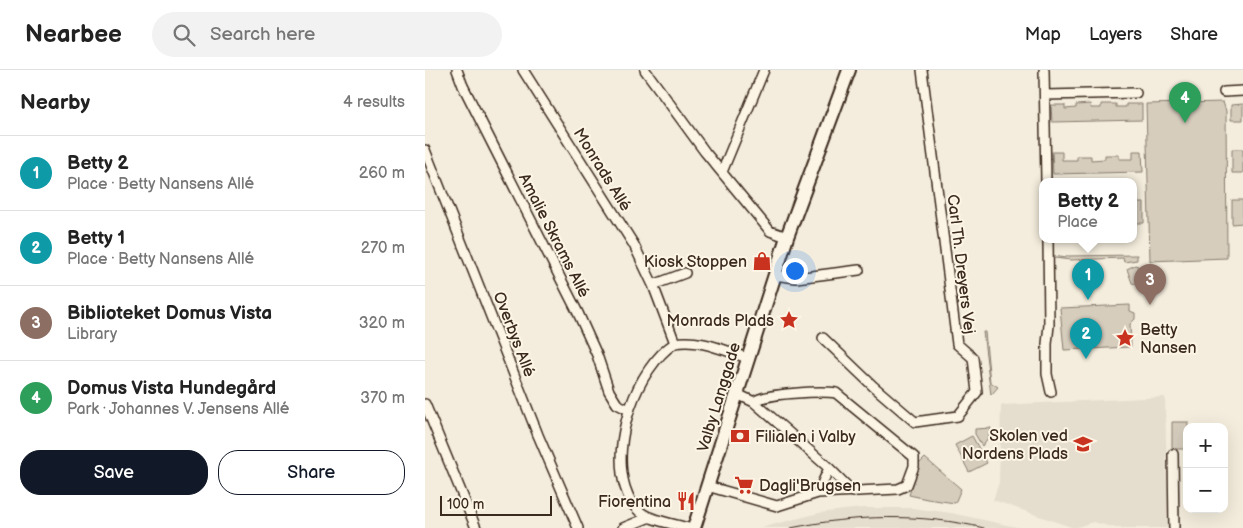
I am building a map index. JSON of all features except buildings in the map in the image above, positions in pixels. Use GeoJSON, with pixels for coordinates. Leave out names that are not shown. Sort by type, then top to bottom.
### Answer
{"type":"FeatureCollection","features":[{"type":"Feature","properties":{"kind":"street","name":"Amalie Skrams Allé"},"geometry":{"type":"LineString","coordinates":[[457,70],[463,86],[579,313],[597,355],[609,391],[617,404],[629,410]]}},
{"type":"Feature","properties":{"kind":"street","name":"Monrads Allé"},"geometry":{"type":"LineString","coordinates":[[523,70],[634,246],[653,285],[675,343]]}},
{"type":"Feature","properties":{"kind":"street"},"geometry":{"type":"LineString","coordinates":[[645,70],[705,152],[770,231],[787,237]]}},
{"type":"Feature","properties":{"kind":"street"},"geometry":{"type":"LineString","coordinates":[[722,172],[764,70]]}},
{"type":"Feature","properties":{"kind":"street","name":"Valby Langgade"},"geometry":{"type":"LineString","coordinates":[[694,528],[774,275],[849,70]]}},
{"type":"Feature","properties":{"kind":"street","name":"Carl Th. Dreyers Vej"},"geometry":{"type":"LineString","coordinates":[[823,338],[831,350],[915,422],[958,416],[977,392],[973,358],[957,344],[921,70]]}},
{"type":"Feature","properties":{"kind":"street"},"geometry":{"type":"LineString","coordinates":[[1044,70],[1046,178]]}},
{"type":"Feature","properties":{"kind":"street"},"geometry":{"type":"LineString","coordinates":[[1224,92],[1243,91]]}},
{"type":"Feature","properties":{"kind":"street"},"geometry":{"type":"LineString","coordinates":[[1045,95],[1136,93]]}},
{"type":"Feature","properties":{"kind":"street","name":"Overbys Allé"},"geometry":{"type":"LineString","coordinates":[[425,150],[577,528]]}},
{"type":"Feature","properties":{"kind":"street"},"geometry":{"type":"LineString","coordinates":[[1048,243],[1049,325],[1047,374],[1051,392]]}},
{"type":"Feature","properties":{"kind":"street"},"geometry":{"type":"LineString","coordinates":[[774,275],[796,278],[859,270]]}},
{"type":"Feature","properties":{"kind":"street"},"geometry":{"type":"LineString","coordinates":[[653,285],[685,273]]}},
{"type":"Feature","properties":{"kind":"street"},"geometry":{"type":"LineString","coordinates":[[688,528],[639,512],[629,501],[622,478],[622,444],[629,410],[646,375],[656,360],[675,343],[694,342],[748,358]]}},
{"type":"Feature","properties":{"kind":"street"},"geometry":{"type":"LineString","coordinates":[[707,486],[777,506],[818,493],[898,489],[907,485],[914,466],[913,457],[836,393],[768,396],[756,399],[754,402]]}},
{"type":"Feature","properties":{"kind":"street"},"geometry":{"type":"LineString","coordinates":[[737,394],[754,402],[829,468],[853,492]]}},
{"type":"Feature","properties":{"kind":"street"},"geometry":{"type":"LineString","coordinates":[[425,404],[476,528]]}},
{"type":"Feature","properties":{"kind":"street"},"geometry":{"type":"LineString","coordinates":[[1173,454],[1174,528]]}},
{"type":"Feature","properties":{"kind":"street"},"geometry":{"type":"LineString","coordinates":[[818,493],[829,468]]}},
{"type":"Feature","properties":{"kind":"street"},"geometry":{"type":"LineString","coordinates":[[623,528],[651,517]]}},
{"type":"Feature","properties":{"kind":"shaded area"},"geometry":{"type":"Polygon","coordinates":[[[1223,102],[1226,111],[1227,258],[1150,261],[1146,104],[1223,102]]]}},
{"type":"Feature","properties":{"kind":"shaded area"},"geometry":{"type":"Polygon","coordinates":[[[1090,104],[1091,108],[1101,108],[1101,104],[1116,104],[1116,107],[1126,107],[1126,104],[1142,104],[1142,120],[1052,122],[1051,105],[1065,105],[1065,109],[1076,108],[1076,105],[1090,104]]]}},
{"type":"Feature","properties":{"kind":"shaded area"},"geometry":{"type":"Polygon","coordinates":[[[1243,104],[1243,120],[1231,120],[1231,105],[1243,104]]]}},
{"type":"Feature","properties":{"kind":"shaded area"},"geometry":{"type":"Polygon","coordinates":[[[1232,149],[1243,149],[1243,173],[1232,173],[1232,149]]]}},
{"type":"Feature","properties":{"kind":"shaded area"},"geometry":{"type":"Polygon","coordinates":[[[1133,151],[1142,151],[1143,172],[1053,174],[1052,152],[1062,152],[1062,160],[1077,160],[1077,156],[1091,156],[1091,160],[1105,159],[1105,155],[1119,155],[1119,159],[1133,159],[1133,151]]]}},
{"type":"Feature","properties":{"kind":"shaded area"},"geometry":{"type":"Polygon","coordinates":[[[1232,200],[1243,200],[1243,223],[1232,224],[1232,200]]]}},
{"type":"Feature","properties":{"kind":"shaded area"},"geometry":{"type":"Polygon","coordinates":[[[1137,203],[1144,203],[1144,223],[1137,223],[1137,203]]]}},
{"type":"Feature","properties":{"kind":"shaded area"},"geometry":{"type":"Polygon","coordinates":[[[1137,255],[1137,260],[1124,262],[1123,258],[1071,260],[1054,258],[1054,256],[1066,258],[1066,256],[1137,255]]]}},
{"type":"Feature","properties":{"kind":"shaded area"},"geometry":{"type":"Polygon","coordinates":[[[1135,265],[1138,266],[1138,284],[1132,283],[1127,269],[1135,265]]]}},
{"type":"Feature","properties":{"kind":"shaded area"},"geometry":{"type":"Polygon","coordinates":[[[1130,305],[1130,311],[1135,313],[1135,319],[1130,324],[1131,347],[1064,350],[1060,308],[1130,305]]]}},
{"type":"Feature","properties":{"kind":"shaded area"},"geometry":{"type":"Polygon","coordinates":[[[983,332],[985,332],[990,382],[998,387],[991,395],[983,332]]]}},
{"type":"Feature","properties":{"kind":"shaded area","name":"Skolen ved Nordens Plads"},"geometry":{"type":"Polygon","coordinates":[[[1165,397],[1168,528],[1116,528],[1093,522],[1074,528],[993,500],[999,482],[1001,405],[1165,397]]]}},
{"type":"Feature","properties":{"kind":"shaded area"},"geometry":{"type":"Polygon","coordinates":[[[1172,422],[1188,422],[1183,423],[1183,449],[1172,449],[1172,422]]]}},
{"type":"Feature","properties":{"kind":"shaded area"},"geometry":{"type":"Polygon","coordinates":[[[991,428],[988,438],[982,446],[975,434],[975,429],[991,428]]]}},
{"type":"Feature","properties":{"kind":"shaded area"},"geometry":{"type":"Polygon","coordinates":[[[972,436],[987,463],[969,472],[955,445],[972,436]]]}},
{"type":"Feature","properties":{"kind":"shaded area"},"geometry":{"type":"Polygon","coordinates":[[[925,458],[961,489],[955,503],[909,495],[919,464],[925,458]]]}},
{"type":"Feature","properties":{"kind":"shaded area"},"geometry":{"type":"Polygon","coordinates":[[[862,508],[912,508],[951,513],[1021,528],[760,528],[819,513],[862,508]]]}},
{"type":"Feature","properties":{"kind":"tram line"},"geometry":{"type":"LineString","coordinates":[[791,528],[863,518],[912,518],[960,523],[984,528]]}},
{"type":"Feature","properties":{"kind":"place","name":"Domus Vista Hundegård"},"geometry":{"type":"Point","coordinates":[1185,123]}},
{"type":"Feature","properties":{"kind":"place","name":"Kiosk Stoppen"},"geometry":{"type":"Point","coordinates":[762,261]}},
{"type":"Feature","properties":{"kind":"place","name":"Betty 2"},"geometry":{"type":"Point","coordinates":[1088,300]}},
{"type":"Feature","properties":{"kind":"place","name":"Biblioteket Domus Vista"},"geometry":{"type":"Point","coordinates":[1150,305]}},
{"type":"Feature","properties":{"kind":"place","name":"Monrads Plads"},"geometry":{"type":"Point","coordinates":[789,320]}},
{"type":"Feature","properties":{"kind":"place","name":"Betty Nansen"},"geometry":{"type":"Point","coordinates":[1125,338]}},
{"type":"Feature","properties":{"kind":"place","name":"Betty 1"},"geometry":{"type":"Point","coordinates":[1086,359]}},
{"type":"Feature","properties":{"kind":"place","name":"Filialen i Valby"},"geometry":{"type":"Point","coordinates":[740,436]}},
{"type":"Feature","properties":{"kind":"place","name":"Skolen ved Nordens Plads"},"geometry":{"type":"Point","coordinates":[1083,444]}},
{"type":"Feature","properties":{"kind":"place","name":"Dagli'Brugsen"},"geometry":{"type":"Point","coordinates":[744,485]}},
{"type":"Feature","properties":{"kind":"place","name":"Fiorentina"},"geometry":{"type":"Point","coordinates":[686,501]}}]}
